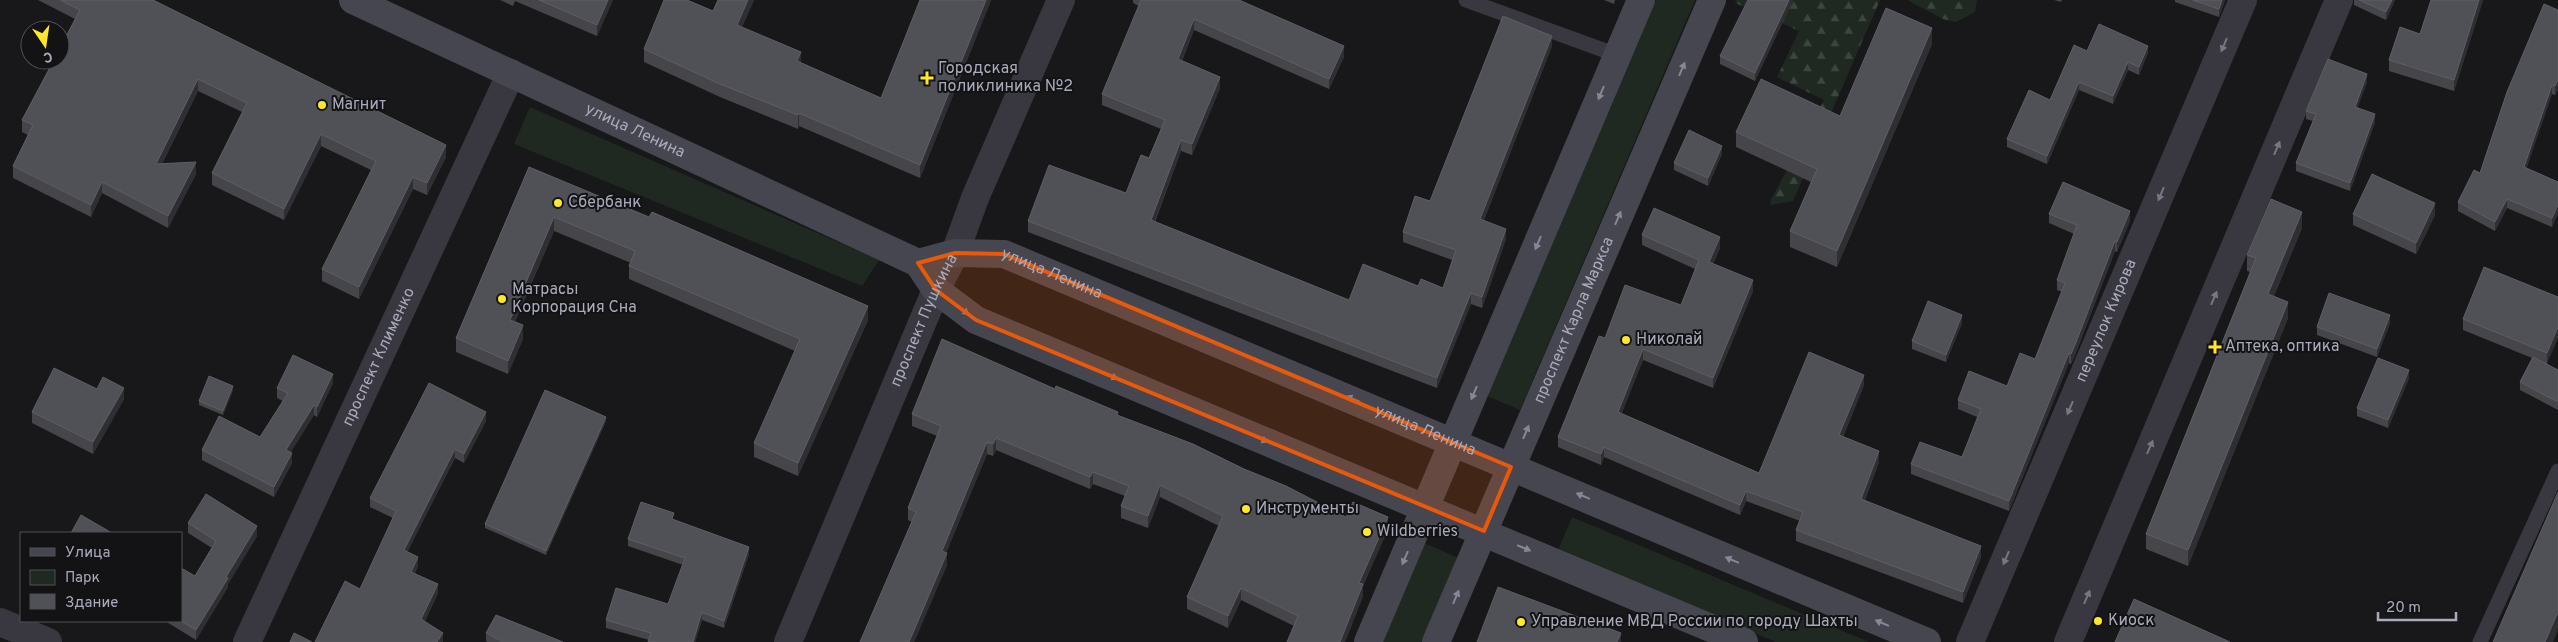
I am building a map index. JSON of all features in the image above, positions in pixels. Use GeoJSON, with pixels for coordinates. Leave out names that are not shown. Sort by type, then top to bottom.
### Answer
{"type":"FeatureCollection","features":[{"type":"Feature","properties":{"kind":"main road"},"geometry":{"type":"LineString","coordinates":[[1368,642],[1641,0]]}},
{"type":"Feature","properties":{"kind":"main road","name":"проспект Карла Маркса"},"geometry":{"type":"LineString","coordinates":[[1436,642],[1712,0]]}},
{"type":"Feature","properties":{"kind":"main road","name":"улица Ленина"},"geometry":{"type":"LineString","coordinates":[[360,1],[918,263],[955,252],[1004,254],[1927,642]]}},
{"type":"Feature","properties":{"kind":"main road"},"geometry":{"type":"LineString","coordinates":[[918,263],[936,290],[976,320],[1484,531],[1744,642]]}},
{"type":"Feature","properties":{"kind":"street","name":"проспект Пушкина"},"geometry":{"type":"LineString","coordinates":[[788,642],[936,290],[955,252],[975,198],[1061,0]]}},
{"type":"Feature","properties":{"kind":"street","name":"переулок Кирова"},"geometry":{"type":"LineString","coordinates":[[1970,642],[2243,0]]}},
{"type":"Feature","properties":{"kind":"street"},"geometry":{"type":"LineString","coordinates":[[2068,642],[2339,0]]}},
{"type":"Feature","properties":{"kind":"street","name":"проспект Клименко"},"geometry":{"type":"LineString","coordinates":[[247,642],[510,73]]}},
{"type":"Feature","properties":{"kind":"street"},"geometry":{"type":"LineString","coordinates":[[0,622],[48,642]]}},
{"type":"Feature","properties":{"kind":"lane"},"geometry":{"type":"LineString","coordinates":[[1466,0],[1617,55]]}},
{"type":"Feature","properties":{"kind":"lane"},"geometry":{"type":"LineString","coordinates":[[2480,642],[2558,471]]}},
{"type":"Feature","properties":{"kind":"highlighted area"},"geometry":{"type":"Polygon","coordinates":[[[955,253],[1004,254],[1511,467],[1484,531],[976,320],[936,290],[918,263],[955,253]]]}},
{"type":"Feature","properties":{"kind":"green space"},"geometry":{"type":"Polygon","coordinates":[[[1656,0],[1695,0],[1520,410],[1487,396],[1656,0]]]}},
{"type":"Feature","properties":{"kind":"green space"},"geometry":{"type":"Polygon","coordinates":[[[1736,0],[1880,0],[1793,201],[1771,205],[1770,202],[1824,100],[1777,77],[1799,31],[1735,3],[1736,0]]]}},
{"type":"Feature","properties":{"kind":"green space"},"geometry":{"type":"Polygon","coordinates":[[[1907,0],[1977,0],[1975,12],[1956,22],[1943,19],[1907,0]]]}},
{"type":"Feature","properties":{"kind":"green space"},"geometry":{"type":"Polygon","coordinates":[[[530,107],[879,260],[862,286],[514,144],[530,107]]]}},
{"type":"Feature","properties":{"kind":"green space"},"geometry":{"type":"Polygon","coordinates":[[[1572,517],[1869,642],[1776,642],[1558,550],[1572,517]]]}},
{"type":"Feature","properties":{"kind":"green space"},"geometry":{"type":"Polygon","coordinates":[[[1422,542],[1461,559],[1425,642],[1378,642],[1422,542]]]}},
{"type":"Feature","properties":{"kind":"building"},"geometry":{"type":"Polygon","coordinates":[[[60,0],[153,0],[446,145],[427,183],[413,177],[359,287],[322,269],[376,161],[321,134],[284,209],[212,173],[247,103],[198,79],[156,164],[196,162],[168,216],[102,182],[91,205],[13,166],[33,125],[22,120],[49,70],[70,70],[70,29],[80,10],[60,0]]]}},
{"type":"Feature","properties":{"kind":"building"},"geometry":{"type":"Polygon","coordinates":[[[539,0],[608,0],[597,25],[539,0]]]}},
{"type":"Feature","properties":{"kind":"building"},"geometry":{"type":"Polygon","coordinates":[[[664,0],[687,0],[713,11],[718,0],[748,0],[737,25],[801,52],[797,61],[881,98],[920,0],[986,0],[920,165],[799,113],[798,115],[720,84],[644,49],[664,0]]]}},
{"type":"Feature","properties":{"kind":"building"},"geometry":{"type":"Polygon","coordinates":[[[1141,0],[1239,0],[1344,46],[1329,79],[1194,19],[1178,59],[1220,77],[1192,144],[1181,140],[1151,220],[1349,300],[1363,264],[1418,286],[1421,279],[1443,288],[1456,250],[1403,232],[1415,196],[1430,201],[1503,16],[1552,36],[1480,219],[1506,229],[1482,297],[1471,293],[1437,378],[1028,221],[1049,165],[1126,193],[1141,155],[1149,158],[1165,120],[1102,94],[1141,0]]]}},
{"type":"Feature","properties":{"kind":"building"},"geometry":{"type":"Polygon","coordinates":[[[1748,0],[1789,0],[1755,73],[1720,56],[1748,0]]]}},
{"type":"Feature","properties":{"kind":"building"},"geometry":{"type":"Polygon","coordinates":[[[2193,0],[2222,0],[2219,9],[2193,0]]]}},
{"type":"Feature","properties":{"kind":"building"},"geometry":{"type":"Polygon","coordinates":[[[2359,0],[2392,0],[2386,12],[2359,0]]]}},
{"type":"Feature","properties":{"kind":"building"},"geometry":{"type":"Polygon","coordinates":[[[2431,0],[2479,0],[2454,80],[2389,60],[2400,27],[2420,34],[2431,0]]]}},
{"type":"Feature","properties":{"kind":"building"},"geometry":{"type":"Polygon","coordinates":[[[2544,4],[2558,10],[2558,80],[2555,86],[2552,85],[2524,167],[2558,182],[2558,205],[2552,218],[2507,199],[2495,222],[2458,202],[2474,170],[2480,173],[2507,92],[2544,4]]]}},
{"type":"Feature","properties":{"kind":"building"},"geometry":{"type":"Polygon","coordinates":[[[1886,8],[1932,28],[1837,251],[1790,231],[1817,169],[1736,132],[1761,79],[1840,116],[1886,8]]]}},
{"type":"Feature","properties":{"kind":"building"},"geometry":{"type":"Polygon","coordinates":[[[2099,24],[2148,46],[2139,67],[2128,62],[2113,96],[2079,82],[2047,156],[2007,139],[2029,90],[2050,100],[2074,45],[2087,51],[2099,24]]]}},
{"type":"Feature","properties":{"kind":"building"},"geometry":{"type":"Polygon","coordinates":[[[2328,59],[2367,74],[2355,107],[2375,114],[2350,183],[2296,163],[2316,114],[2306,111],[2328,59]]]}},
{"type":"Feature","properties":{"kind":"building"},"geometry":{"type":"Polygon","coordinates":[[[1689,130],[1722,146],[1708,178],[1674,163],[1689,130]]]}},
{"type":"Feature","properties":{"kind":"building"},"geometry":{"type":"Polygon","coordinates":[[[529,167],[649,217],[652,212],[868,306],[798,463],[754,443],[800,339],[629,266],[635,251],[554,217],[510,320],[523,325],[508,361],[456,338],[529,167]]]}},
{"type":"Feature","properties":{"kind":"building"},"geometry":{"type":"Polygon","coordinates":[[[2372,174],[2435,203],[2416,243],[2353,214],[2372,174]]]}},
{"type":"Feature","properties":{"kind":"building"},"geometry":{"type":"Polygon","coordinates":[[[2063,182],[2130,211],[2117,242],[2115,241],[2075,345],[2071,354],[2069,353],[2009,501],[1911,464],[1920,442],[1962,457],[1981,409],[1958,400],[1969,371],[2007,386],[2020,353],[2035,359],[2065,283],[2057,280],[2077,225],[2049,214],[2063,182]]]}},
{"type":"Feature","properties":{"kind":"building"},"geometry":{"type":"Polygon","coordinates":[[[2271,199],[2302,212],[2268,294],[2288,302],[2188,550],[2146,534],[2256,258],[2247,255],[2271,199]]]}},
{"type":"Feature","properties":{"kind":"building"},"geometry":{"type":"Polygon","coordinates":[[[1654,208],[1720,237],[1709,262],[1753,280],[1713,378],[1643,349],[1618,412],[1759,473],[1809,352],[1864,375],[1839,435],[1879,451],[1861,499],[1981,546],[1963,592],[1796,530],[1803,512],[1746,491],[1740,505],[1604,447],[1601,454],[1558,437],[1599,336],[1605,338],[1625,285],[1681,305],[1699,260],[1642,235],[1654,208]]]}},
{"type":"Feature","properties":{"kind":"building"},"geometry":{"type":"Polygon","coordinates":[[[2484,267],[2558,297],[2558,327],[2547,353],[2463,319],[2484,267]]]}},
{"type":"Feature","properties":{"kind":"building"},"geometry":{"type":"Polygon","coordinates":[[[2329,293],[2390,315],[2377,349],[2317,327],[2329,293]]]}},
{"type":"Feature","properties":{"kind":"building"},"geometry":{"type":"Polygon","coordinates":[[[1928,301],[1962,315],[1946,355],[1912,341],[1928,301]]]}},
{"type":"Feature","properties":{"kind":"building"},"geometry":{"type":"Polygon","coordinates":[[[942,339],[1055,389],[1056,386],[1118,412],[1117,415],[1193,444],[1244,469],[1286,486],[1346,517],[1353,502],[1388,517],[1359,583],[1363,584],[1340,642],[1287,642],[1298,616],[1241,588],[1228,616],[1187,597],[1223,516],[1160,485],[1148,516],[1121,506],[1129,486],[1093,472],[1090,477],[996,438],[993,444],[987,442],[942,551],[947,553],[909,642],[860,642],[916,512],[908,508],[941,426],[912,414],[942,339]]]}},
{"type":"Feature","properties":{"kind":"building"},"geometry":{"type":"Polygon","coordinates":[[[293,355],[333,374],[317,407],[314,405],[286,450],[292,453],[274,487],[202,450],[219,416],[260,437],[288,393],[277,388],[293,355]]]}},
{"type":"Feature","properties":{"kind":"building"},"geometry":{"type":"Polygon","coordinates":[[[2533,357],[2558,370],[2558,402],[2520,382],[2533,357]]]}},
{"type":"Feature","properties":{"kind":"building"},"geometry":{"type":"Polygon","coordinates":[[[2378,358],[2409,370],[2388,420],[2357,408],[2378,358]]]}},
{"type":"Feature","properties":{"kind":"building"},"geometry":{"type":"Polygon","coordinates":[[[54,368],[97,389],[103,377],[124,388],[93,442],[32,412],[54,368]]]}},
{"type":"Feature","properties":{"kind":"building"},"geometry":{"type":"Polygon","coordinates":[[[209,376],[233,386],[223,411],[199,401],[209,376]]]}},
{"type":"Feature","properties":{"kind":"building"},"geometry":{"type":"Polygon","coordinates":[[[429,383],[486,412],[464,454],[455,449],[404,550],[418,557],[411,572],[438,584],[421,619],[443,633],[437,642],[315,642],[345,581],[360,589],[396,511],[370,498],[429,383]]]}},
{"type":"Feature","properties":{"kind":"building"},"geometry":{"type":"Polygon","coordinates":[[[545,390],[606,417],[546,551],[485,524],[545,390]]]}},
{"type":"Feature","properties":{"kind":"building"},"geometry":{"type":"Polygon","coordinates":[[[2558,492],[2558,612],[2545,642],[2493,642],[2558,492]]]}},
{"type":"Feature","properties":{"kind":"building"},"geometry":{"type":"Polygon","coordinates":[[[206,494],[257,526],[196,630],[182,622],[182,569],[195,576],[216,541],[188,523],[206,494]]]}},
{"type":"Feature","properties":{"kind":"building"},"geometry":{"type":"Polygon","coordinates":[[[641,502],[674,513],[672,519],[749,547],[724,621],[702,612],[693,642],[648,642],[651,633],[606,620],[616,588],[668,604],[685,558],[628,539],[641,502]]]}},
{"type":"Feature","properties":{"kind":"building"},"geometry":{"type":"Polygon","coordinates":[[[81,515],[110,532],[72,532],[81,515]]]}},
{"type":"Feature","properties":{"kind":"building"},"geometry":{"type":"Polygon","coordinates":[[[1498,587],[1621,633],[1617,642],[1477,642],[1498,587]]]}},
{"type":"Feature","properties":{"kind":"building"},"geometry":{"type":"Polygon","coordinates":[[[2134,599],[2230,642],[2115,642],[2134,599]]]}},
{"type":"Feature","properties":{"kind":"building"},"geometry":{"type":"Polygon","coordinates":[[[496,615],[563,642],[503,642],[486,633],[496,615]]]}},
{"type":"Feature","properties":{"kind":"building"},"geometry":{"type":"Polygon","coordinates":[[[294,633],[312,642],[290,642],[294,633]]]}},
{"type":"Feature","properties":{"kind":"place","name":"Городская поликлиника №2"},"geometry":{"type":"Point","coordinates":[927,78]}},
{"type":"Feature","properties":{"kind":"place","name":"Магнит"},"geometry":{"type":"Point","coordinates":[322,105]}},
{"type":"Feature","properties":{"kind":"place","name":"Сбербанк"},"geometry":{"type":"Point","coordinates":[558,203]}},
{"type":"Feature","properties":{"kind":"place","name":"Матрасы Корпорация Сна"},"geometry":{"type":"Point","coordinates":[502,299]}},
{"type":"Feature","properties":{"kind":"place","name":"Николай"},"geometry":{"type":"Point","coordinates":[1626,340]}},
{"type":"Feature","properties":{"kind":"place","name":"Аптека, оптика"},"geometry":{"type":"Point","coordinates":[2215,347]}},
{"type":"Feature","properties":{"kind":"place","name":"Инструменты"},"geometry":{"type":"Point","coordinates":[1246,509]}},
{"type":"Feature","properties":{"kind":"place","name":"Wildberries"},"geometry":{"type":"Point","coordinates":[1367,532]}},
{"type":"Feature","properties":{"kind":"place","name":"Киоск"},"geometry":{"type":"Point","coordinates":[2098,621]}},
{"type":"Feature","properties":{"kind":"place","name":"Управление МВД России по городу Шахты"},"geometry":{"type":"Point","coordinates":[1521,622]}}]}
